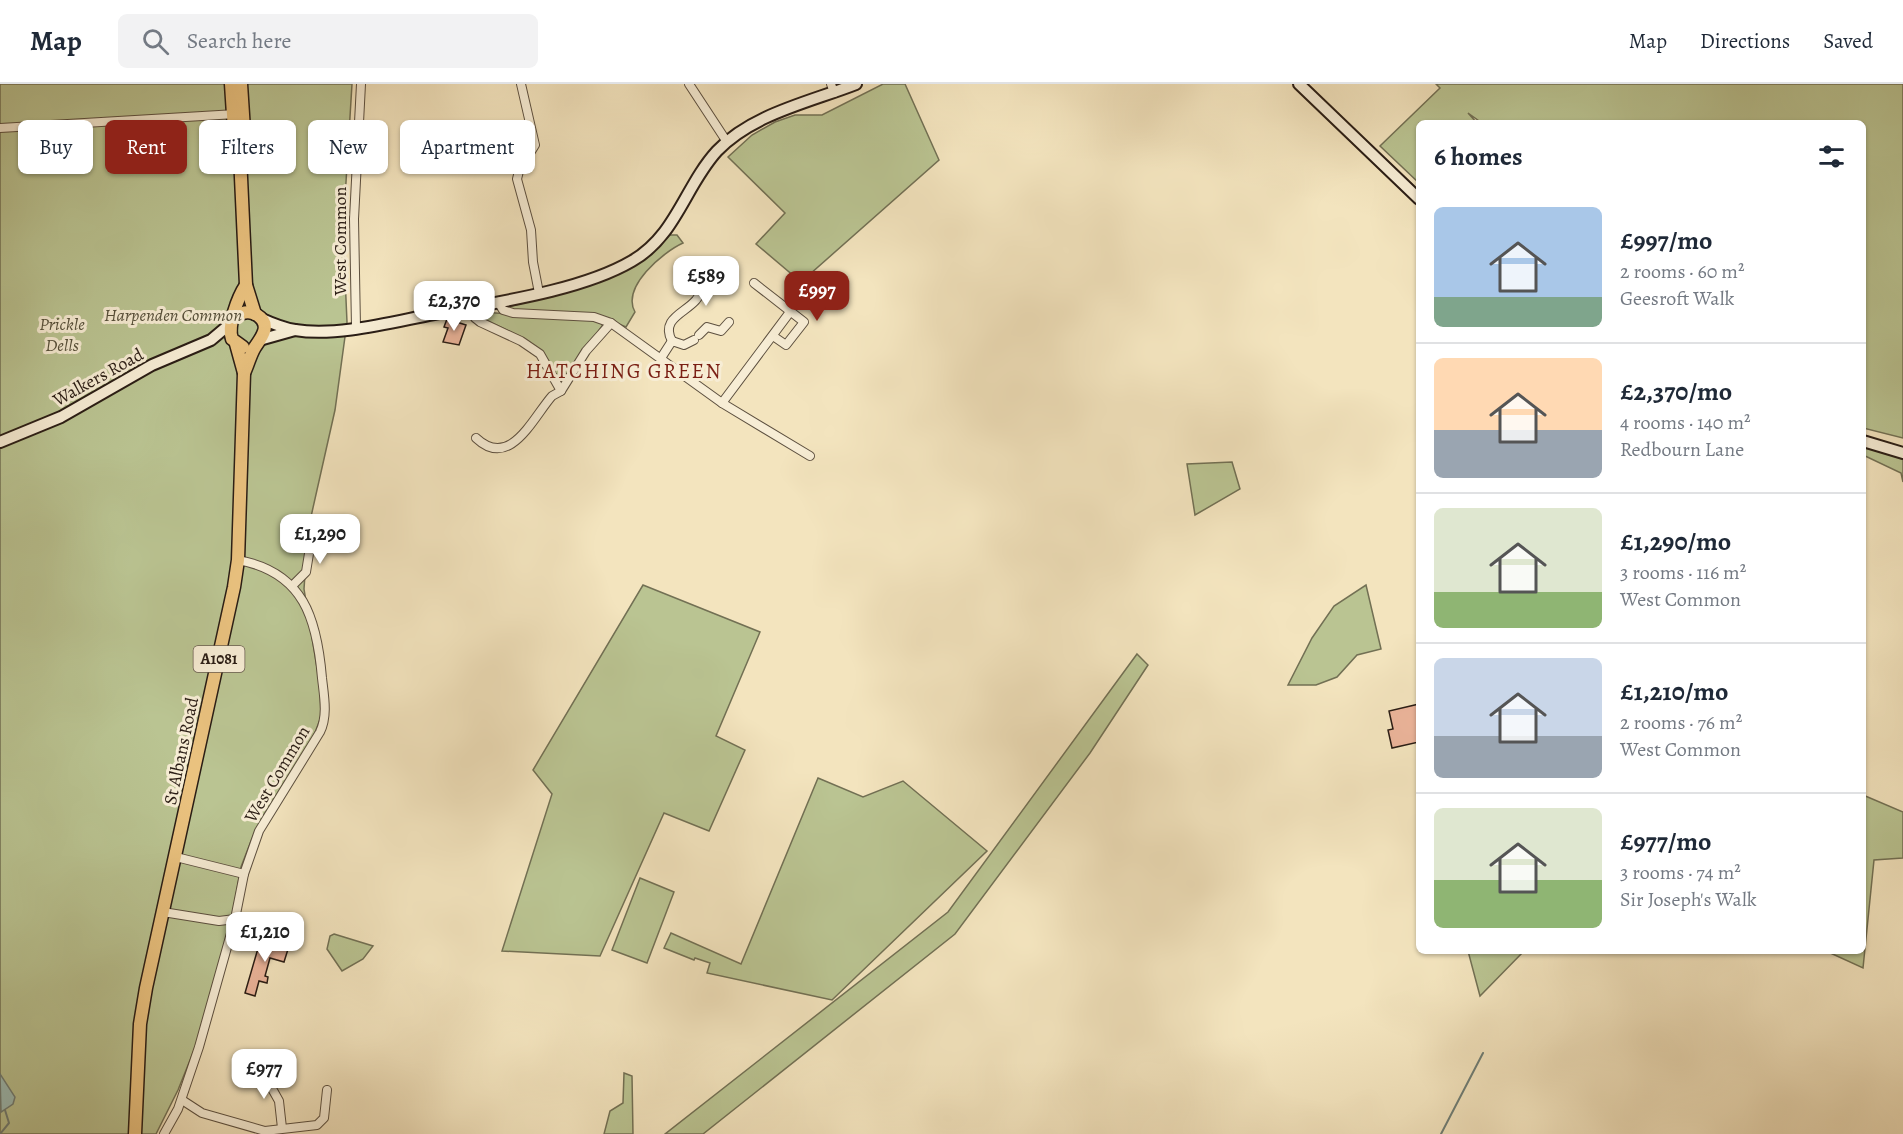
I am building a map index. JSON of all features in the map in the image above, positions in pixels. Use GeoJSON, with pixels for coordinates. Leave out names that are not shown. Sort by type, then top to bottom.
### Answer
{"type":"FeatureCollection","features":[{"type":"Feature","properties":{"kind":"main road"},"geometry":{"type":"LineString","coordinates":[[231,84],[245,145],[240,156],[246,285],[257,316],[265,328],[260,342]]}},
{"type":"Feature","properties":{"kind":"main road"},"geometry":{"type":"LineString","coordinates":[[238,114],[241,84]]}},
{"type":"Feature","properties":{"kind":"main road"},"geometry":{"type":"LineString","coordinates":[[211,340],[236,343],[246,348],[295,330],[356,327],[473,307],[540,293],[604,274],[632,261],[650,249],[668,229],[708,162],[727,142],[755,124],[832,88],[856,84]]}},
{"type":"Feature","properties":{"kind":"main road"},"geometry":{"type":"LineString","coordinates":[[1299,84],[1416,196]]}},
{"type":"Feature","properties":{"kind":"main road"},"geometry":{"type":"LineString","coordinates":[[232,321],[239,295],[246,285]]}},
{"type":"Feature","properties":{"kind":"main road"},"geometry":{"type":"LineString","coordinates":[[232,321],[244,312],[295,330]]}},
{"type":"Feature","properties":{"kind":"main road","name":"Walkers Road"},"geometry":{"type":"LineString","coordinates":[[0,442],[61,417],[152,365],[211,340],[232,321]]}},
{"type":"Feature","properties":{"kind":"main road","name":"St Albans Road"},"geometry":{"type":"LineString","coordinates":[[135,1134],[140,1024],[238,560],[244,373],[236,343],[230,334],[232,321]]}},
{"type":"Feature","properties":{"kind":"main road","name":"St Albans Road"},"geometry":{"type":"LineString","coordinates":[[244,373],[260,342]]}},
{"type":"Feature","properties":{"kind":"main road"},"geometry":{"type":"LineString","coordinates":[[1866,442],[1903,453]]}},
{"type":"Feature","properties":{"kind":"street","name":"West Common"},"geometry":{"type":"LineString","coordinates":[[356,327],[354,219],[361,84]]}},
{"type":"Feature","properties":{"kind":"street"},"geometry":{"type":"LineString","coordinates":[[521,84],[535,145],[519,171],[517,179],[531,230],[533,262],[540,293]]}},
{"type":"Feature","properties":{"kind":"street"},"geometry":{"type":"LineString","coordinates":[[688,84],[727,142]]}},
{"type":"Feature","properties":{"kind":"street"},"geometry":{"type":"LineString","coordinates":[[0,128],[238,114]]}},
{"type":"Feature","properties":{"kind":"street"},"geometry":{"type":"LineString","coordinates":[[709,268],[699,296],[671,322],[669,335],[672,341],[684,345],[696,338],[707,327],[721,331],[729,322]]}},
{"type":"Feature","properties":{"kind":"street"},"geometry":{"type":"LineString","coordinates":[[754,283],[804,322],[786,345],[773,336]]}},
{"type":"Feature","properties":{"kind":"street"},"geometry":{"type":"LineString","coordinates":[[498,302],[503,310],[513,313],[594,317],[611,323],[722,403],[810,456]]}},
{"type":"Feature","properties":{"kind":"street"},"geometry":{"type":"LineString","coordinates":[[473,307],[475,318],[480,322],[521,340],[540,354],[561,391]]}},
{"type":"Feature","properties":{"kind":"street"},"geometry":{"type":"LineString","coordinates":[[722,403],[790,312]]}},
{"type":"Feature","properties":{"kind":"street"},"geometry":{"type":"LineString","coordinates":[[476,438],[489,448],[503,449],[513,445],[552,396],[561,391],[586,351],[611,323]]}},
{"type":"Feature","properties":{"kind":"street"},"geometry":{"type":"LineString","coordinates":[[661,358],[672,341]]}},
{"type":"Feature","properties":{"kind":"street"},"geometry":{"type":"LineString","coordinates":[[292,586],[306,572],[314,523]]}},
{"type":"Feature","properties":{"kind":"street","name":"West Common"},"geometry":{"type":"LineString","coordinates":[[164,1134],[174,1119],[182,1100],[235,919],[244,874],[264,822],[320,732],[325,717],[320,653],[309,608],[282,576],[257,563],[238,560]]}},
{"type":"Feature","properties":{"kind":"street"},"geometry":{"type":"LineString","coordinates":[[176,857],[244,874]]}},
{"type":"Feature","properties":{"kind":"street"},"geometry":{"type":"LineString","coordinates":[[163,912],[219,921],[235,919]]}},
{"type":"Feature","properties":{"kind":"street"},"geometry":{"type":"LineString","coordinates":[[270,1077],[270,1085],[279,1101],[282,1128]]}},
{"type":"Feature","properties":{"kind":"street"},"geometry":{"type":"LineString","coordinates":[[182,1100],[202,1113],[253,1129],[265,1131],[282,1128],[312,1128],[324,1118],[327,1090]]}},
{"type":"Feature","properties":{"kind":"green space","name":"Harpenden Common"},"geometry":{"type":"Polygon","coordinates":[[[0,84],[352,84],[350,120],[308,120],[308,174],[346,174],[343,231],[347,322],[335,410],[308,530],[304,589],[320,686],[321,717],[314,735],[263,816],[251,841],[241,867],[233,912],[203,1028],[178,1090],[156,1134],[0,1134],[0,84]]]}},
{"type":"Feature","properties":{"kind":"green space"},"geometry":{"type":"Polygon","coordinates":[[[883,84],[905,84],[939,160],[801,282],[756,244],[785,213],[728,157],[752,135],[775,122],[795,115],[822,115],[883,84]]]}},
{"type":"Feature","properties":{"kind":"green space"},"geometry":{"type":"Polygon","coordinates":[[[1436,84],[1903,84],[1903,438],[1866,429],[1866,120],[1478,120],[1468,113],[1474,120],[1416,120],[1416,180],[1380,146],[1440,88],[1436,84]]]}},
{"type":"Feature","properties":{"kind":"green space","name":"HATCHING GREEN"},"geometry":{"type":"Polygon","coordinates":[[[669,235],[677,235],[683,243],[655,262],[639,282],[632,302],[635,312],[626,327],[597,315],[510,310],[509,307],[574,290],[616,274],[653,251],[669,235]]]}},
{"type":"Feature","properties":{"kind":"green space","name":"HATCHING GREEN"},"geometry":{"type":"Polygon","coordinates":[[[481,312],[597,320],[604,323],[563,383],[560,383],[543,352],[521,337],[478,316],[481,312]]]}},
{"type":"Feature","properties":{"kind":"green space"},"geometry":{"type":"Polygon","coordinates":[[[1866,447],[1903,456],[1903,482],[1901,473],[1866,456],[1866,447]]]}},
{"type":"Feature","properties":{"kind":"green space"},"geometry":{"type":"Polygon","coordinates":[[[1232,462],[1240,489],[1195,515],[1187,464],[1232,462]]]}},
{"type":"Feature","properties":{"kind":"green space"},"geometry":{"type":"Polygon","coordinates":[[[643,585],[760,632],[716,736],[745,750],[709,831],[664,813],[600,956],[502,951],[552,794],[533,770],[643,585]]]}},
{"type":"Feature","properties":{"kind":"green space"},"geometry":{"type":"Polygon","coordinates":[[[1366,585],[1381,649],[1357,655],[1337,677],[1316,685],[1288,685],[1312,638],[1334,606],[1366,585]]]}},
{"type":"Feature","properties":{"kind":"green space"},"geometry":{"type":"Polygon","coordinates":[[[1137,654],[1148,665],[1090,753],[955,934],[703,1134],[665,1134],[948,912],[1137,654]]]}},
{"type":"Feature","properties":{"kind":"green space"},"geometry":{"type":"Polygon","coordinates":[[[818,778],[863,797],[903,781],[987,851],[832,1000],[707,973],[710,963],[695,958],[694,960],[664,948],[671,933],[741,964],[818,778]]]}},
{"type":"Feature","properties":{"kind":"green space"},"geometry":{"type":"Polygon","coordinates":[[[1866,796],[1903,812],[1903,858],[1874,860],[1866,939],[1866,796]]]}},
{"type":"Feature","properties":{"kind":"green space"},"geometry":{"type":"Polygon","coordinates":[[[640,878],[674,892],[647,963],[612,950],[640,878]]]}},
{"type":"Feature","properties":{"kind":"green space"},"geometry":{"type":"Polygon","coordinates":[[[334,934],[373,946],[363,959],[342,971],[327,949],[330,936],[334,934]]]}},
{"type":"Feature","properties":{"kind":"green space"},"geometry":{"type":"Polygon","coordinates":[[[1469,954],[1521,954],[1480,996],[1469,954]]]}},
{"type":"Feature","properties":{"kind":"green space"},"geometry":{"type":"Polygon","coordinates":[[[1833,954],[1864,954],[1863,968],[1833,954]]]}},
{"type":"Feature","properties":{"kind":"green space"},"geometry":{"type":"Polygon","coordinates":[[[624,1073],[632,1076],[633,1134],[604,1134],[610,1111],[623,1103],[624,1073]]]}},
{"type":"Feature","properties":{"kind":"water"},"geometry":{"type":"Polygon","coordinates":[[[0,1074],[15,1097],[13,1104],[1,1112],[0,1074]]]}},
{"type":"Feature","properties":{"kind":"building"},"geometry":{"type":"Polygon","coordinates":[[[447,319],[466,325],[459,345],[443,342],[448,328],[444,327],[447,319]]]}},
{"type":"Feature","properties":{"kind":"building"},"geometry":{"type":"Polygon","coordinates":[[[1416,705],[1416,743],[1392,748],[1388,730],[1393,729],[1389,711],[1416,705]]]}},
{"type":"Feature","properties":{"kind":"building"},"geometry":{"type":"Polygon","coordinates":[[[261,938],[289,946],[284,962],[270,958],[265,976],[268,977],[267,983],[259,981],[255,996],[245,993],[261,938]]]}},
{"type":"Feature","properties":{"kind":"waterway"},"geometry":{"type":"LineString","coordinates":[[1441,1134],[1483,1053]]}},
{"type":"Feature","properties":{"kind":"waterway"},"geometry":{"type":"LineString","coordinates":[[0,1134],[9,1123],[5,1110]]}},
{"type":"Feature","properties":{"kind":"district","name":"HATCHING GREEN"},"geometry":{"type":"Point","coordinates":[624,371]}},
{"type":"Feature","properties":{"kind":"park label","name":"Prickle Dells"},"geometry":{"type":"Point","coordinates":[62,334]}}]}
